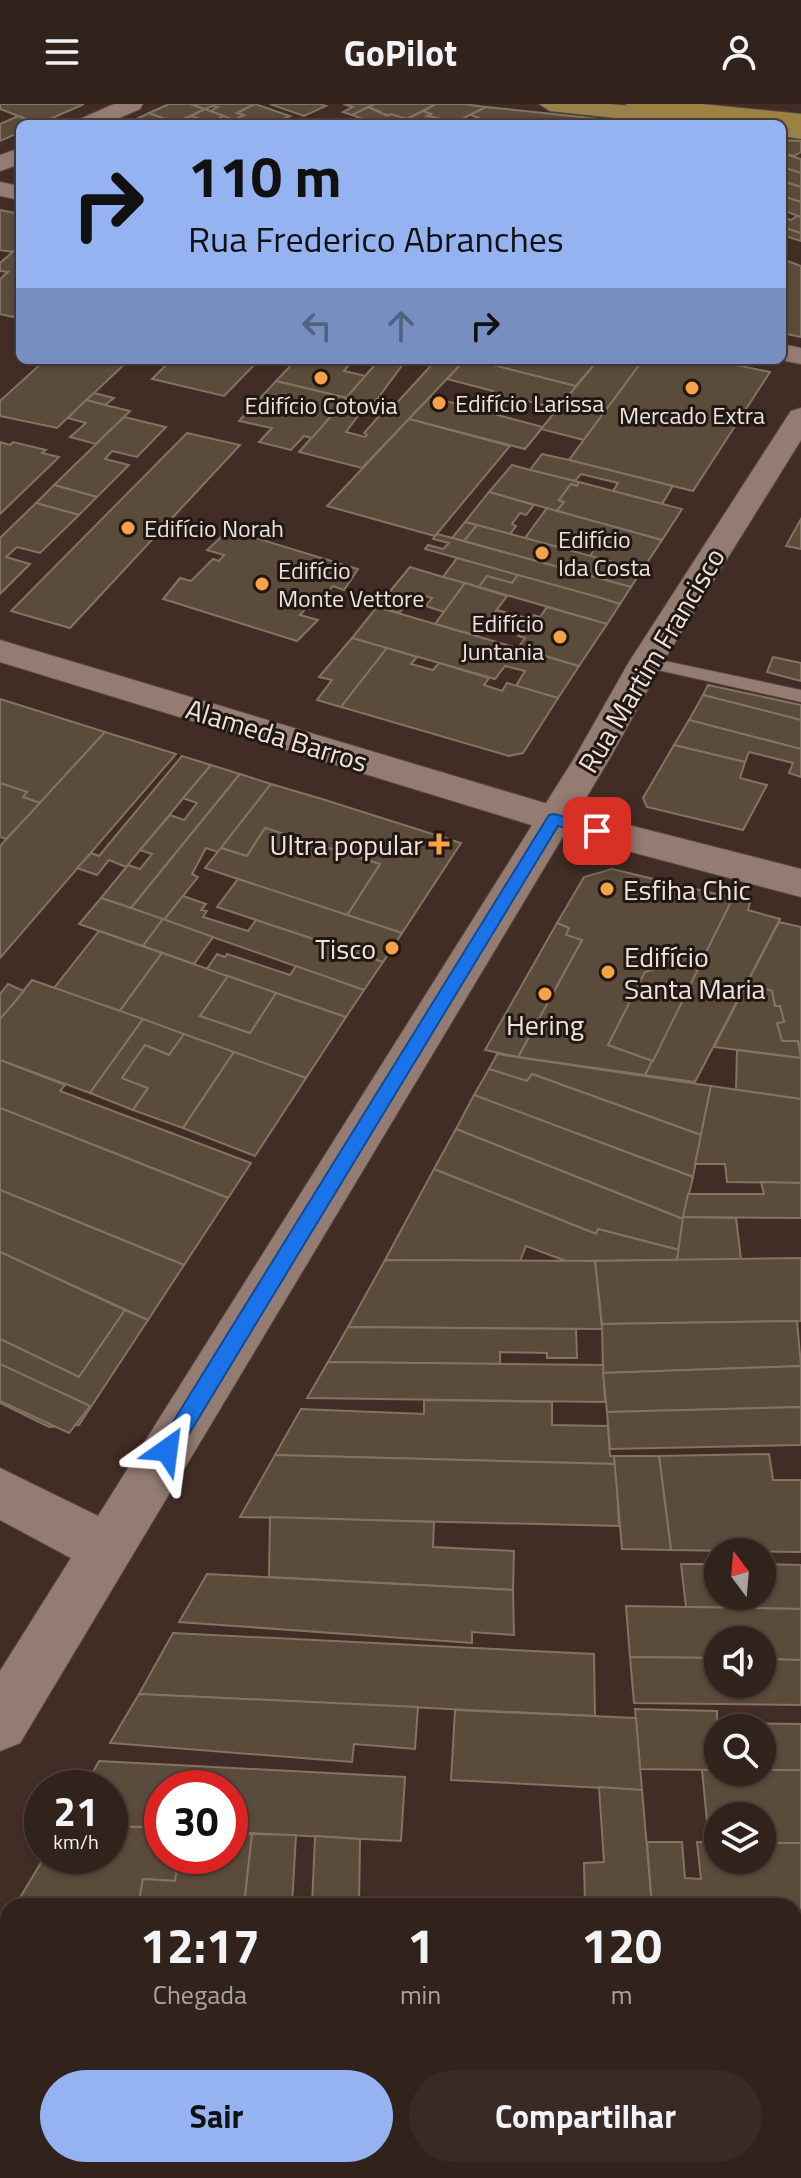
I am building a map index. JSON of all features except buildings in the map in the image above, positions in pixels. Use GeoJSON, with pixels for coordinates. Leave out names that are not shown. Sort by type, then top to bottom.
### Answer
{"type":"FeatureCollection","features":[{"type":"Feature","properties":{"kind":"highway"},"geometry":{"type":"LineString","coordinates":[[636,104],[801,121]]}},
{"type":"Feature","properties":{"kind":"highway"},"geometry":{"type":"LineString","coordinates":[[780,104],[801,106]]}},
{"type":"Feature","properties":{"kind":"main road"},"geometry":{"type":"LineString","coordinates":[[550,104],[696,120]]}},
{"type":"Feature","properties":{"kind":"street"},"geometry":{"type":"LineString","coordinates":[[97,120],[132,104]]}},
{"type":"Feature","properties":{"kind":"street","name":"Rua Martim Francisco"},"geometry":{"type":"LineString","coordinates":[[0,1723],[554,819],[646,662],[801,417]]}},
{"type":"Feature","properties":{"kind":"street","name":"Alameda Barros"},"geometry":{"type":"LineString","coordinates":[[0,651],[554,819],[801,883]]}},
{"type":"Feature","properties":{"kind":"street"},"geometry":{"type":"LineString","coordinates":[[0,1493],[106,1548]]}},
{"type":"Feature","properties":{"kind":"lane"},"geometry":{"type":"LineString","coordinates":[[646,662],[801,696]]}},
{"type":"Feature","properties":{"kind":"place","name":"Edifício Cotovia"},"geometry":{"type":"Point","coordinates":[321,378]}},
{"type":"Feature","properties":{"kind":"place","name":"Mercado Extra"},"geometry":{"type":"Point","coordinates":[692,388]}},
{"type":"Feature","properties":{"kind":"place","name":"Edifício Larissa"},"geometry":{"type":"Point","coordinates":[439,403]}},
{"type":"Feature","properties":{"kind":"place","name":"Edifício Norah"},"geometry":{"type":"Point","coordinates":[128,528]}},
{"type":"Feature","properties":{"kind":"place","name":"Edifício Ida Costa"},"geometry":{"type":"Point","coordinates":[542,553]}},
{"type":"Feature","properties":{"kind":"place","name":"Edifício Monte Vettore"},"geometry":{"type":"Point","coordinates":[262,584]}},
{"type":"Feature","properties":{"kind":"place","name":"Edifício Juntania"},"geometry":{"type":"Point","coordinates":[560,637]}},
{"type":"Feature","properties":{"kind":"place","name":"Ultra popular"},"geometry":{"type":"Point","coordinates":[439,844]}},
{"type":"Feature","properties":{"kind":"place","name":"Esfiha Chic"},"geometry":{"type":"Point","coordinates":[607,889]}},
{"type":"Feature","properties":{"kind":"place","name":"Tisco"},"geometry":{"type":"Point","coordinates":[392,948]}},
{"type":"Feature","properties":{"kind":"place","name":"Edifício Santa Maria"},"geometry":{"type":"Point","coordinates":[608,972]}},
{"type":"Feature","properties":{"kind":"place","name":"Hering"},"geometry":{"type":"Point","coordinates":[545,994]}},
{"type":"Feature","properties":{"kind":"route"},"geometry":{"type":"LineString","coordinates":[[167,1450],[554,819],[597,831]]}}]}
